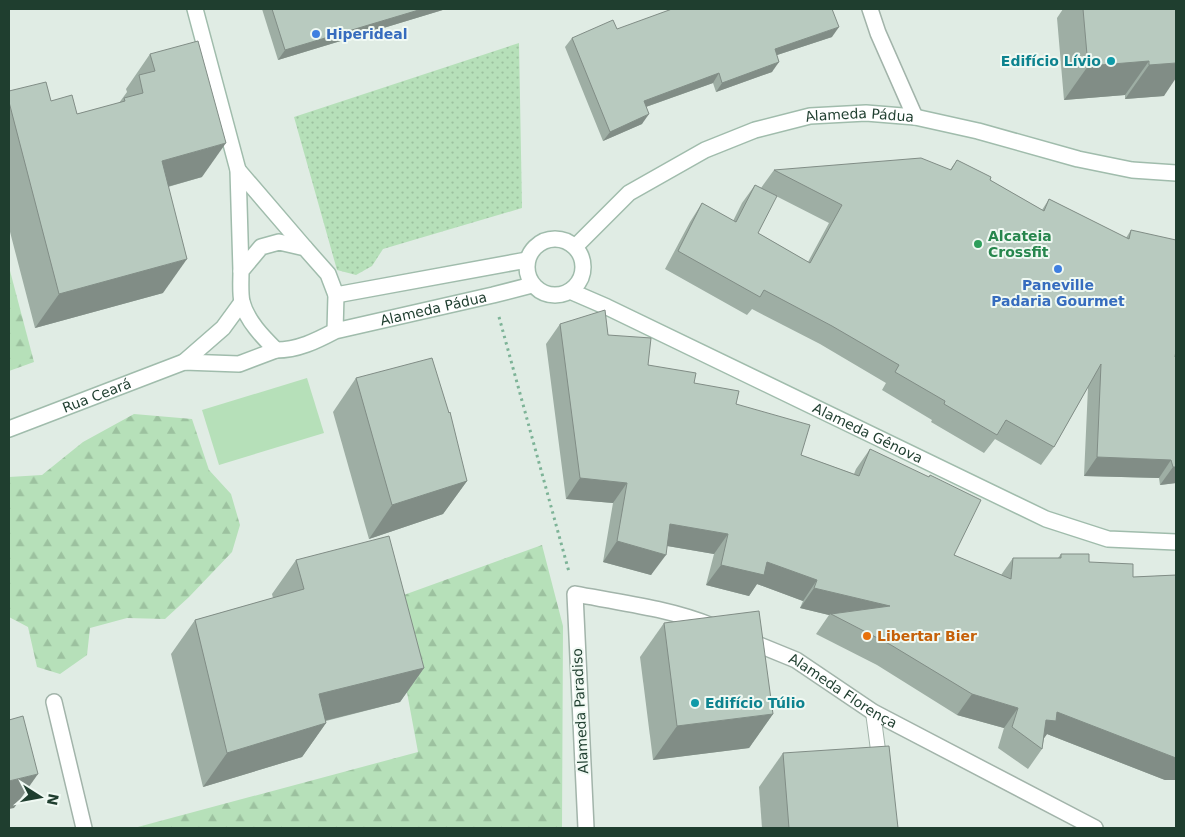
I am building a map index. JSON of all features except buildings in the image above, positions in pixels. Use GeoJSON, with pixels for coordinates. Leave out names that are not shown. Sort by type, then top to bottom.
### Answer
{"type":"FeatureCollection","features":[{"type":"Feature","properties":{"kind":"street"},"geometry":{"type":"LineString","coordinates":[[195,9],[238,170],[242,302],[251,321],[265,340],[276,350],[287,350],[314,342],[335,331],[336,294],[328,274],[238,170]]}},
{"type":"Feature","properties":{"kind":"street"},"geometry":{"type":"LineString","coordinates":[[870,9],[878,33],[914,117]]}},
{"type":"Feature","properties":{"kind":"street","name":"Alameda Pádua"},"geometry":{"type":"LineString","coordinates":[[575,247],[629,193],[705,150],[755,130],[810,116],[866,114],[914,117],[1078,159],[1132,170],[1176,173]]}},
{"type":"Feature","properties":{"kind":"street"},"geometry":{"type":"LineString","coordinates":[[547,239],[562,239],[575,247],[583,262],[581,279],[570,292],[556,296],[543,293],[532,285],[528,277],[527,260],[534,247],[547,239]]}},
{"type":"Feature","properties":{"kind":"street"},"geometry":{"type":"LineString","coordinates":[[240,271],[261,248],[279,242],[305,248]]}},
{"type":"Feature","properties":{"kind":"street","name":"Alameda Pádua"},"geometry":{"type":"LineString","coordinates":[[336,294],[527,260]]}},
{"type":"Feature","properties":{"kind":"street","name":"Alameda Pádua"},"geometry":{"type":"LineString","coordinates":[[335,331],[532,285]]}},
{"type":"Feature","properties":{"kind":"street","name":"Alameda Gênova"},"geometry":{"type":"LineString","coordinates":[[570,292],[607,307],[1046,519],[1108,539],[1176,542]]}},
{"type":"Feature","properties":{"kind":"street","name":"Rua Ceará"},"geometry":{"type":"LineString","coordinates":[[9,429],[184,362],[223,328],[242,302]]}},
{"type":"Feature","properties":{"kind":"street","name":"Rua Ceará"},"geometry":{"type":"LineString","coordinates":[[184,362],[239,364],[276,350]]}},
{"type":"Feature","properties":{"kind":"street","name":"Alameda Florença"},"geometry":{"type":"LineString","coordinates":[[575,594],[700,620],[796,660],[873,712],[1095,828]]}},
{"type":"Feature","properties":{"kind":"street","name":"Alameda Paradiso"},"geometry":{"type":"LineString","coordinates":[[575,594],[586,828]]}},
{"type":"Feature","properties":{"kind":"street"},"geometry":{"type":"LineString","coordinates":[[54,702],[84,828]]}},
{"type":"Feature","properties":{"kind":"lane"},"geometry":{"type":"LineString","coordinates":[[873,712],[882,780]]}},
{"type":"Feature","properties":{"kind":"path"},"geometry":{"type":"LineString","coordinates":[[493,295],[575,594]]}},
{"type":"Feature","properties":{"kind":"green space"},"geometry":{"type":"Polygon","coordinates":[[[519,43],[522,208],[383,249],[372,266],[356,275],[337,270],[294,117],[519,43]]]}},
{"type":"Feature","properties":{"kind":"green space"},"geometry":{"type":"Polygon","coordinates":[[[9,267],[34,362],[9,371],[9,267]]]}},
{"type":"Feature","properties":{"kind":"green space"},"geometry":{"type":"Polygon","coordinates":[[[307,378],[324,433],[219,465],[202,410],[307,378]]]}},
{"type":"Feature","properties":{"kind":"green space"},"geometry":{"type":"Polygon","coordinates":[[[134,414],[192,419],[209,470],[231,494],[240,525],[232,552],[165,619],[127,618],[90,628],[87,655],[60,674],[37,667],[28,627],[9,617],[9,477],[42,475],[83,442],[134,414]]]}},
{"type":"Feature","properties":{"kind":"green space"},"geometry":{"type":"Polygon","coordinates":[[[542,545],[563,626],[562,828],[134,828],[418,752],[390,600],[542,545]]]}},
{"type":"Feature","properties":{"kind":"place","name":"Hiperideal"},"geometry":{"type":"Point","coordinates":[316,34]}},
{"type":"Feature","properties":{"kind":"place","name":"Edifício Lívio"},"geometry":{"type":"Point","coordinates":[1111,61]}},
{"type":"Feature","properties":{"kind":"place","name":"Alcateia Crossfit"},"geometry":{"type":"Point","coordinates":[978,244]}},
{"type":"Feature","properties":{"kind":"place","name":"Paneville Padaria Gourmet"},"geometry":{"type":"Point","coordinates":[1058,269]}},
{"type":"Feature","properties":{"kind":"place","name":"Libertar Bier"},"geometry":{"type":"Point","coordinates":[867,636]}},
{"type":"Feature","properties":{"kind":"place","name":"Edifício Túlio"},"geometry":{"type":"Point","coordinates":[695,703]}}]}
